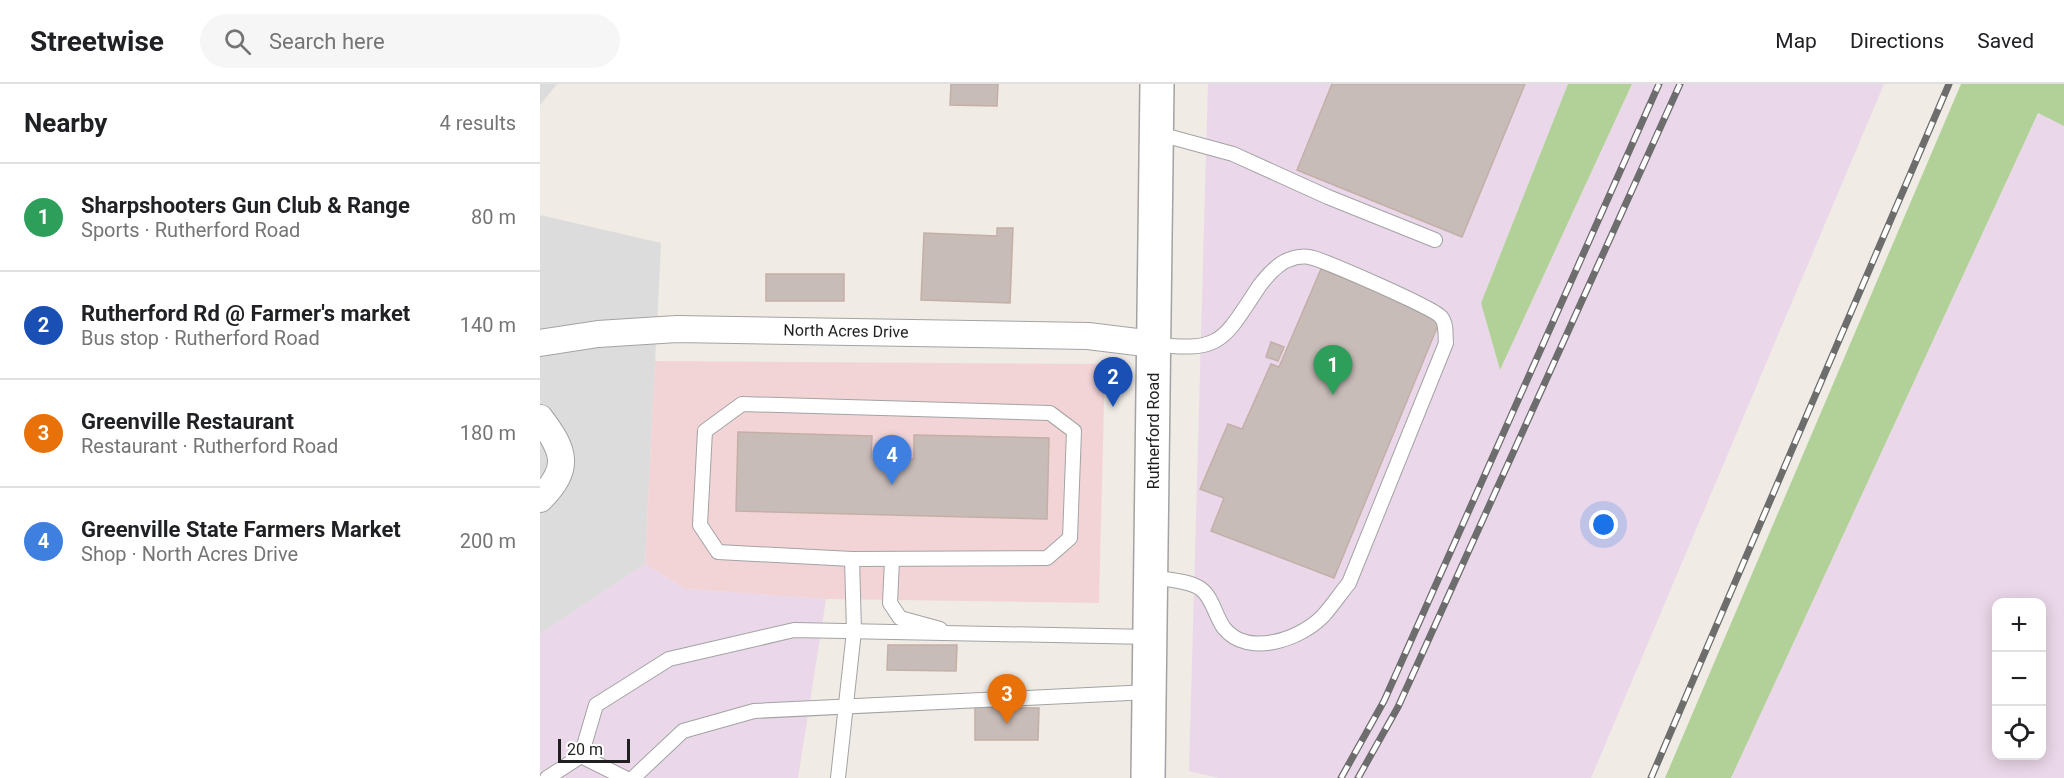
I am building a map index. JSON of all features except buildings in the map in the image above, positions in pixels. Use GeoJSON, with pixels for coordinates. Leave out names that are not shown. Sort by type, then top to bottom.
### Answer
{"type":"FeatureCollection","features":[{"type":"Feature","properties":{"kind":"street","name":"Rutherford Road"},"geometry":{"type":"LineString","coordinates":[[1148,778],[1157,84]]}},
{"type":"Feature","properties":{"kind":"street","name":"North Acres Drive"},"geometry":{"type":"LineString","coordinates":[[540,343],[598,334],[677,329],[1088,336],[1153,344]]}},
{"type":"Feature","properties":{"kind":"street"},"geometry":{"type":"LineString","coordinates":[[540,418],[557,444],[561,467],[554,485],[540,499]]}},
{"type":"Feature","properties":{"kind":"lane"},"geometry":{"type":"LineString","coordinates":[[1156,133],[1233,154],[1435,240]]}},
{"type":"Feature","properties":{"kind":"lane"},"geometry":{"type":"LineString","coordinates":[[1152,577],[1198,587],[1206,593],[1224,628],[1236,638],[1252,644],[1274,642],[1298,633],[1322,617],[1349,583],[1446,343],[1445,324],[1441,316],[1419,302],[1309,257],[1289,259],[1267,276],[1225,337],[1207,345],[1188,349],[1153,344]]}},
{"type":"Feature","properties":{"kind":"lane"},"geometry":{"type":"LineString","coordinates":[[742,404],[1050,413],[1074,431],[1070,538],[1047,558],[892,560],[852,560],[718,552],[700,525],[705,431],[742,404]]}},
{"type":"Feature","properties":{"kind":"lane"},"geometry":{"type":"LineString","coordinates":[[838,778],[854,631],[852,560]]}},
{"type":"Feature","properties":{"kind":"lane"},"geometry":{"type":"LineString","coordinates":[[892,560],[890,603],[900,618],[950,633]]}},
{"type":"Feature","properties":{"kind":"lane"},"geometry":{"type":"LineString","coordinates":[[547,778],[581,756],[596,705],[669,659],[794,630],[1151,637]]}},
{"type":"Feature","properties":{"kind":"lane"},"geometry":{"type":"LineString","coordinates":[[633,778],[683,731],[754,711],[847,704],[1150,692]]}},
{"type":"Feature","properties":{"kind":"lane"},"geometry":{"type":"LineString","coordinates":[[581,756],[625,778]]}},
{"type":"Feature","properties":{"kind":"shaded area"},"geometry":{"type":"Polygon","coordinates":[[[540,84],[557,84],[540,105],[540,84]]]}},
{"type":"Feature","properties":{"kind":"shaded area"},"geometry":{"type":"Polygon","coordinates":[[[1208,84],[1568,84],[1481,303],[1500,370],[1632,84],[1884,84],[1591,778],[1219,778],[1189,771],[1208,84]]]}},
{"type":"Feature","properties":{"kind":"shaded area"},"geometry":{"type":"Polygon","coordinates":[[[2038,113],[2064,126],[2064,778],[1731,778],[2038,113]]]}},
{"type":"Feature","properties":{"kind":"shaded area"},"geometry":{"type":"Polygon","coordinates":[[[540,215],[661,243],[645,564],[540,634],[540,215]]]}},
{"type":"Feature","properties":{"kind":"shaded area"},"geometry":{"type":"Polygon","coordinates":[[[655,361],[1105,364],[1099,603],[826,599],[686,589],[645,564],[655,361]]]}},
{"type":"Feature","properties":{"kind":"shaded area"},"geometry":{"type":"Polygon","coordinates":[[[645,564],[686,589],[826,599],[798,778],[540,778],[540,634],[645,564]]]}},
{"type":"Feature","properties":{"kind":"green space"},"geometry":{"type":"Polygon","coordinates":[[[1568,84],[1632,84],[1500,370],[1481,303],[1568,84]]]}},
{"type":"Feature","properties":{"kind":"green space"},"geometry":{"type":"Polygon","coordinates":[[[1961,84],[2064,84],[2064,126],[2038,113],[1731,778],[1665,778],[1961,84]]]}},
{"type":"Feature","properties":{"kind":"railway"},"geometry":{"type":"LineString","coordinates":[[1341,778],[1384,701],[1659,84]]}},
{"type":"Feature","properties":{"kind":"railway"},"geometry":{"type":"LineString","coordinates":[[1358,778],[1398,707],[1680,84]]}},
{"type":"Feature","properties":{"kind":"railway"},"geometry":{"type":"LineString","coordinates":[[1651,778],[1949,84]]}},
{"type":"Feature","properties":{"kind":"place","name":"Sharpshooters Gun Club & Range"},"geometry":{"type":"Point","coordinates":[1333,395]}},
{"type":"Feature","properties":{"kind":"place","name":"Rutherford Rd @ Farmer's market"},"geometry":{"type":"Point","coordinates":[1113,407]}},
{"type":"Feature","properties":{"kind":"place","name":"Greenville State Farmers Market"},"geometry":{"type":"Point","coordinates":[892,485]}},
{"type":"Feature","properties":{"kind":"place","name":"Greenville Restaurant"},"geometry":{"type":"Point","coordinates":[1007,724]}}]}
